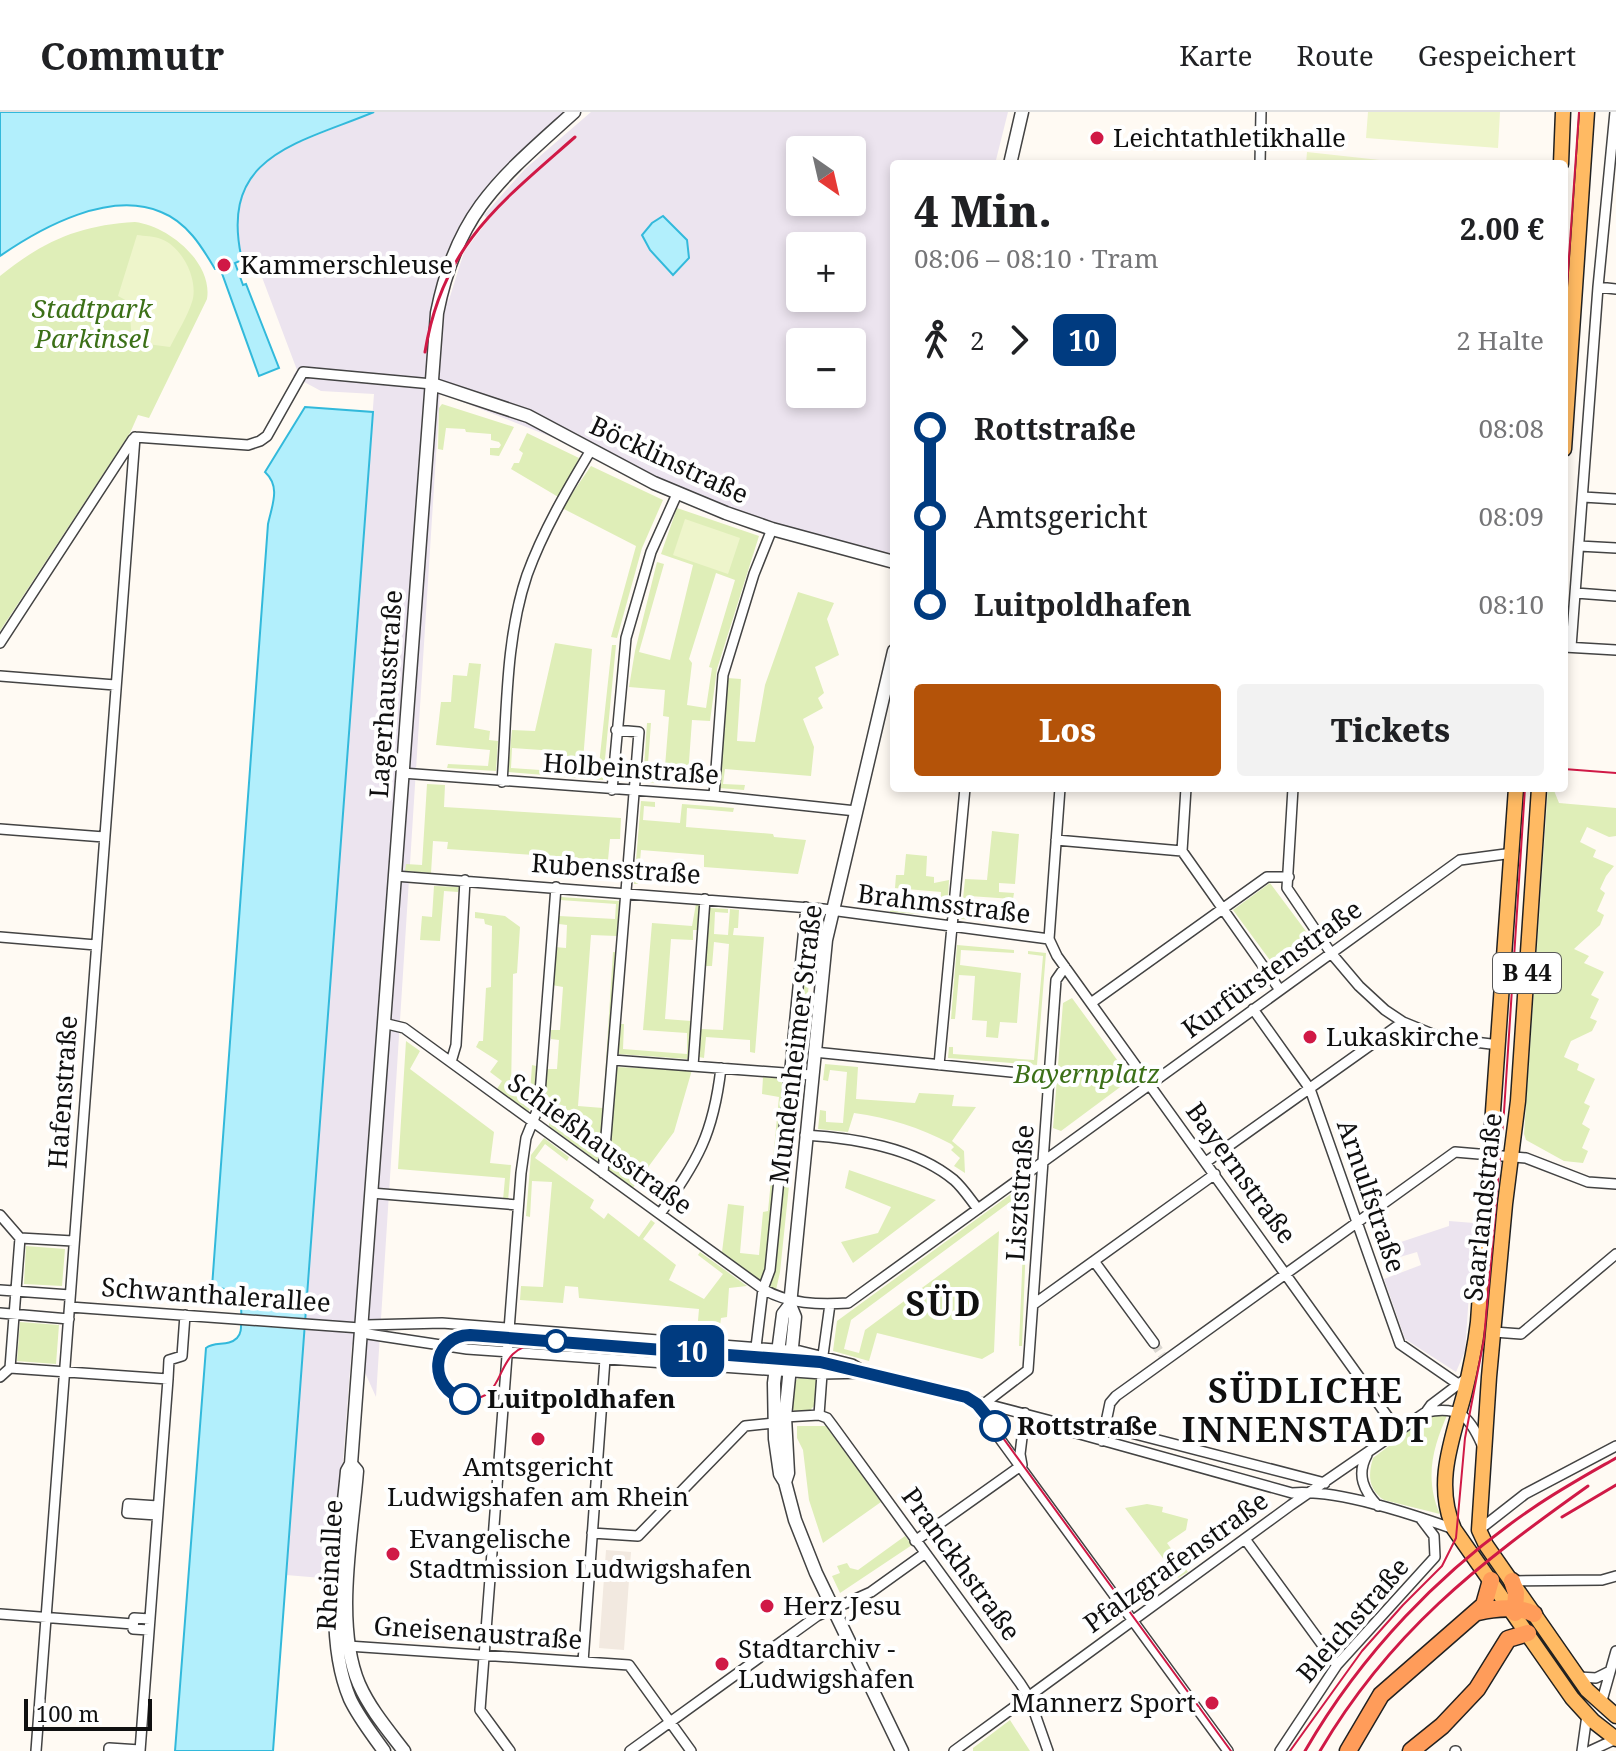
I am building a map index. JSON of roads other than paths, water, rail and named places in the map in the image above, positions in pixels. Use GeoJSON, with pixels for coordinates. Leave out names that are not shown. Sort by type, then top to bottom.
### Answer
{"type":"FeatureCollection","features":[{"type":"Feature","properties":{"kind":"highway"},"geometry":{"type":"LineString","coordinates":[[1350,1748],[1381,1695],[1417,1661],[1478,1612],[1488,1599],[1489,1577]]}},
{"type":"Feature","properties":{"kind":"highway"},"geometry":{"type":"LineString","coordinates":[[1512,1581],[1516,1593],[1514,1611]]}},
{"type":"Feature","properties":{"kind":"highway"},"geometry":{"type":"LineString","coordinates":[[1478,1612],[1498,1609],[1534,1614]]}},
{"type":"Feature","properties":{"kind":"highway"},"geometry":{"type":"LineString","coordinates":[[1411,1751],[1442,1726],[1477,1689],[1508,1639],[1528,1633]]}},
{"type":"Feature","properties":{"kind":"main road"},"geometry":{"type":"LineString","coordinates":[[1561,160],[1563,112]]}},
{"type":"Feature","properties":{"kind":"main road"},"geometry":{"type":"LineString","coordinates":[[1568,390],[1587,112]]}},
{"type":"Feature","properties":{"kind":"main road","name":"Saarlandstraße"},"geometry":{"type":"LineString","coordinates":[[1516,792],[1478,1322],[1463,1380],[1445,1478],[1446,1506],[1454,1529],[1514,1611],[1556,1677],[1587,1715],[1611,1735]]}},
{"type":"Feature","properties":{"kind":"main road","name":"Saarlandstraße"},"geometry":{"type":"LineString","coordinates":[[1479,1530],[1483,1448],[1518,1101],[1539,792]]}},
{"type":"Feature","properties":{"kind":"main road"},"geometry":{"type":"LineString","coordinates":[[1479,1530],[1486,1545],[1583,1683],[1616,1716]]}},
{"type":"Feature","properties":{"kind":"main road"},"geometry":{"type":"LineString","coordinates":[[1583,1683],[1587,1715]]}},
{"type":"Feature","properties":{"kind":"main road"},"geometry":{"type":"LineString","coordinates":[[1601,1704],[1611,1735]]}},
{"type":"Feature","properties":{"kind":"street","name":"Lagerhausstraße"},"geometry":{"type":"LineString","coordinates":[[360,1328],[437,313],[448,265],[476,210],[510,169],[574,112]]}},
{"type":"Feature","properties":{"kind":"street"},"geometry":{"type":"LineString","coordinates":[[1011,160],[1022,112]]}},
{"type":"Feature","properties":{"kind":"street"},"geometry":{"type":"LineString","coordinates":[[1260,160],[1261,112]]}},
{"type":"Feature","properties":{"kind":"street"},"geometry":{"type":"LineString","coordinates":[[1568,641],[1576,593],[1598,287],[1612,197],[1615,112]]}},
{"type":"Feature","properties":{"kind":"street"},"geometry":{"type":"LineString","coordinates":[[1603,245],[1616,246]]}},
{"type":"Feature","properties":{"kind":"street"},"geometry":{"type":"LineString","coordinates":[[1598,287],[1616,289]]}},
{"type":"Feature","properties":{"kind":"street"},"geometry":{"type":"LineString","coordinates":[[0,643],[135,437],[248,445],[260,441],[267,436],[303,372],[432,384]]}},
{"type":"Feature","properties":{"kind":"street","name":"Böcklinstraße"},"geometry":{"type":"LineString","coordinates":[[432,384],[528,416],[677,494],[772,529],[890,561]]}},
{"type":"Feature","properties":{"kind":"street","name":"Hafenstraße"},"geometry":{"type":"LineString","coordinates":[[36,1751],[135,437]]}},
{"type":"Feature","properties":{"kind":"street"},"geometry":{"type":"LineString","coordinates":[[502,782],[513,638],[526,578],[542,539],[591,450]]}},
{"type":"Feature","properties":{"kind":"street"},"geometry":{"type":"LineString","coordinates":[[612,790],[626,638],[651,552],[677,494]]}},
{"type":"Feature","properties":{"kind":"street"},"geometry":{"type":"LineString","coordinates":[[1583,497],[1616,499]]}},
{"type":"Feature","properties":{"kind":"street"},"geometry":{"type":"LineString","coordinates":[[714,796],[723,675],[754,574],[772,529]]}},
{"type":"Feature","properties":{"kind":"street"},"geometry":{"type":"LineString","coordinates":[[1579,546],[1616,548]]}},
{"type":"Feature","properties":{"kind":"street"},"geometry":{"type":"LineString","coordinates":[[1576,593],[1616,596]]}},
{"type":"Feature","properties":{"kind":"street"},"geometry":{"type":"LineString","coordinates":[[1568,647],[1616,650]]}},
{"type":"Feature","properties":{"kind":"street","name":"Mundenheimer Straße"},"geometry":{"type":"LineString","coordinates":[[775,1421],[790,1372],[795,1317],[790,1302],[826,940],[890,668]]}},
{"type":"Feature","properties":{"kind":"street"},"geometry":{"type":"LineString","coordinates":[[0,676],[115,685]]}},
{"type":"Feature","properties":{"kind":"street"},"geometry":{"type":"LineString","coordinates":[[603,1173],[639,732],[616,730]]}},
{"type":"Feature","properties":{"kind":"street","name":"Holbeinstraße"},"geometry":{"type":"LineString","coordinates":[[402,773],[714,796],[856,811]]}},
{"type":"Feature","properties":{"kind":"street"},"geometry":{"type":"LineString","coordinates":[[939,1065],[965,792]]}},
{"type":"Feature","properties":{"kind":"street"},"geometry":{"type":"LineString","coordinates":[[1049,939],[1060,792]]}},
{"type":"Feature","properties":{"kind":"street"},"geometry":{"type":"LineString","coordinates":[[1186,792],[1182,851],[1280,990]]}},
{"type":"Feature","properties":{"kind":"street"},"geometry":{"type":"LineString","coordinates":[[1293,792],[1287,888],[1331,953],[1359,986],[1403,1022],[1442,1038],[1499,1045]]}},
{"type":"Feature","properties":{"kind":"street"},"geometry":{"type":"LineString","coordinates":[[0,829],[104,837]]}},
{"type":"Feature","properties":{"kind":"street"},"geometry":{"type":"LineString","coordinates":[[1056,840],[1182,851]]}},
{"type":"Feature","properties":{"kind":"street","name":"Kurfürstenstraße"},"geometry":{"type":"LineString","coordinates":[[830,1304],[848,1303],[1460,860],[1513,853]]}},
{"type":"Feature","properties":{"kind":"street","name":"Rubensstraße"},"geometry":{"type":"LineString","coordinates":[[395,876],[833,911]]}},
{"type":"Feature","properties":{"kind":"street"},"geometry":{"type":"LineString","coordinates":[[1091,1003],[1267,877],[1289,877]]}},
{"type":"Feature","properties":{"kind":"street"},"geometry":{"type":"LineString","coordinates":[[451,1062],[456,1045],[465,880]]}},
{"type":"Feature","properties":{"kind":"street"},"geometry":{"type":"LineString","coordinates":[[510,1751],[480,1710],[518,1205],[523,1153],[539,1106],[556,887]]}},
{"type":"Feature","properties":{"kind":"street"},"geometry":{"type":"LineString","coordinates":[[693,1066],[705,899]]}},
{"type":"Feature","properties":{"kind":"street","name":"Mundenheimer Straße"},"geometry":{"type":"LineString","coordinates":[[756,1347],[763,1289],[770,1270],[806,907]]}},
{"type":"Feature","properties":{"kind":"street","name":"Brahmsstraße"},"geometry":{"type":"LineString","coordinates":[[833,911],[1049,939]]}},
{"type":"Feature","properties":{"kind":"street"},"geometry":{"type":"LineString","coordinates":[[0,937],[96,945]]}},
{"type":"Feature","properties":{"kind":"street","name":"Bayernstraße"},"geometry":{"type":"LineString","coordinates":[[1049,939],[1065,967],[1398,1431]]}},
{"type":"Feature","properties":{"kind":"street","name":"Lisztstraße"},"geometry":{"type":"LineString","coordinates":[[985,1403],[1028,1370],[1056,980],[1065,967]]}},
{"type":"Feature","properties":{"kind":"street","name":"Arnulfstraße"},"geometry":{"type":"LineString","coordinates":[[1253,1009],[1310,1089],[1400,1344],[1463,1380]]}},
{"type":"Feature","properties":{"kind":"street"},"geometry":{"type":"LineString","coordinates":[[1206,1162],[1403,1022]]}},
{"type":"Feature","properties":{"kind":"street","name":"Schießhausstraße"},"geometry":{"type":"LineString","coordinates":[[383,1023],[404,1028],[763,1289],[790,1302],[830,1304]]}},
{"type":"Feature","properties":{"kind":"street"},"geometry":{"type":"LineString","coordinates":[[814,1052],[1051,1076]]}},
{"type":"Feature","properties":{"kind":"street"},"geometry":{"type":"LineString","coordinates":[[613,1060],[811,1075]]}},
{"type":"Feature","properties":{"kind":"street"},"geometry":{"type":"LineString","coordinates":[[660,1214],[696,1162],[705,1141],[716,1107],[721,1068]]}},
{"type":"Feature","properties":{"kind":"street"},"geometry":{"type":"LineString","coordinates":[[805,1135],[854,1140],[915,1158],[943,1171],[957,1182],[978,1209]]}},
{"type":"Feature","properties":{"kind":"street"},"geometry":{"type":"LineString","coordinates":[[1102,1441],[1106,1414],[1116,1396],[1164,1358],[1288,1274],[1455,1152],[1526,1158],[1588,1182],[1616,1184]]}},
{"type":"Feature","properties":{"kind":"street"},"geometry":{"type":"LineString","coordinates":[[1034,1304],[1215,1174]]}},
{"type":"Feature","properties":{"kind":"street"},"geometry":{"type":"LineString","coordinates":[[371,1193],[518,1205]]}},
{"type":"Feature","properties":{"kind":"street"},"geometry":{"type":"LineString","coordinates":[[0,1215],[20,1238],[10,1368],[0,1377]]}},
{"type":"Feature","properties":{"kind":"street"},"geometry":{"type":"LineString","coordinates":[[20,1238],[73,1241]]}},
{"type":"Feature","properties":{"kind":"street"},"geometry":{"type":"LineString","coordinates":[[1494,1332],[1521,1334],[1616,1254]]}},
{"type":"Feature","properties":{"kind":"street"},"geometry":{"type":"LineString","coordinates":[[1094,1261],[1154,1343]]}},
{"type":"Feature","properties":{"kind":"street","name":"Schwanthalerallee"},"geometry":{"type":"LineString","coordinates":[[0,1290],[70,1295]]}},
{"type":"Feature","properties":{"kind":"street","name":"Mundenheimer Straße"},"geometry":{"type":"LineString","coordinates":[[790,1302],[783,1314],[775,1371],[775,1421],[788,1473],[785,1482],[807,1553],[902,1751]]}},
{"type":"Feature","properties":{"kind":"street"},"geometry":{"type":"LineString","coordinates":[[823,1355],[830,1304]]}},
{"type":"Feature","properties":{"kind":"street","name":"Schwanthalerallee"},"geometry":{"type":"LineString","coordinates":[[70,1307],[360,1328]]}},
{"type":"Feature","properties":{"kind":"street","name":"Schwanthalerallee"},"geometry":{"type":"LineString","coordinates":[[0,1313],[69,1319]]}},
{"type":"Feature","properties":{"kind":"street"},"geometry":{"type":"LineString","coordinates":[[109,1751],[109,1748],[140,1751],[169,1360],[182,1356],[185,1315]]}},
{"type":"Feature","properties":{"kind":"street"},"geometry":{"type":"LineString","coordinates":[[423,1344],[419,1333],[425,1322]]}},
{"type":"Feature","properties":{"kind":"street"},"geometry":{"type":"LineString","coordinates":[[867,1373],[852,1364],[823,1355],[792,1350],[425,1322],[360,1328],[368,1334],[423,1344],[507,1352],[822,1374],[867,1373],[1059,1423],[1104,1426],[1325,1483]]}},
{"type":"Feature","properties":{"kind":"street","name":"Rheinallee"},"geometry":{"type":"LineString","coordinates":[[360,1328],[351,1464],[347,1471],[344,1575],[348,1646],[362,1691],[404,1751]]}},
{"type":"Feature","properties":{"kind":"street"},"geometry":{"type":"LineString","coordinates":[[583,1662],[605,1359]]}},
{"type":"Feature","properties":{"kind":"street"},"geometry":{"type":"LineString","coordinates":[[10,1368],[168,1379]]}},
{"type":"Feature","properties":{"kind":"street"},"geometry":{"type":"LineString","coordinates":[[592,1533],[638,1536],[745,1426],[819,1415],[822,1374]]}},
{"type":"Feature","properties":{"kind":"street","name":"Pfalzgrafenstraße"},"geometry":{"type":"LineString","coordinates":[[954,1751],[1245,1539],[1426,1412],[1463,1380]]}},
{"type":"Feature","properties":{"kind":"street"},"geometry":{"type":"LineString","coordinates":[[971,1399],[1228,1751]]}},
{"type":"Feature","properties":{"kind":"street"},"geometry":{"type":"LineString","coordinates":[[1426,1412],[1441,1409],[1459,1412],[1475,1429],[1483,1448]]}},
{"type":"Feature","properties":{"kind":"street"},"geometry":{"type":"LineString","coordinates":[[1022,1465],[1020,1454],[1025,1413]]}},
{"type":"Feature","properties":{"kind":"street","name":"Pranckhstraße"},"geometry":{"type":"LineString","coordinates":[[819,1415],[827,1418],[833,1426],[1029,1697],[1048,1751]]}},
{"type":"Feature","properties":{"kind":"street"},"geometry":{"type":"LineString","coordinates":[[1059,1423],[1069,1431],[1102,1441],[1292,1493],[1312,1491],[1379,1506],[1454,1529]]}},
{"type":"Feature","properties":{"kind":"street"},"geometry":{"type":"LineString","coordinates":[[1479,1530],[1525,1494],[1616,1446]]}},
{"type":"Feature","properties":{"kind":"street"},"geometry":{"type":"LineString","coordinates":[[1368,1452],[1363,1463],[1363,1486],[1379,1506]]}},
{"type":"Feature","properties":{"kind":"street"},"geometry":{"type":"LineString","coordinates":[[915,1541],[1022,1465]]}},
{"type":"Feature","properties":{"kind":"street","name":"Bleichstraße"},"geometry":{"type":"LineString","coordinates":[[1280,1751],[1337,1665],[1435,1557],[1434,1536],[1419,1517]]}},
{"type":"Feature","properties":{"kind":"street"},"geometry":{"type":"LineString","coordinates":[[1245,1539],[1337,1665]]}},
{"type":"Feature","properties":{"kind":"street"},"geometry":{"type":"LineString","coordinates":[[630,1751],[817,1616],[871,1592],[924,1554]]}},
{"type":"Feature","properties":{"kind":"street","name":"Rheinallee"},"geometry":{"type":"LineString","coordinates":[[344,1575],[336,1630],[342,1672],[356,1710],[384,1751]]}},
{"type":"Feature","properties":{"kind":"street"},"geometry":{"type":"LineString","coordinates":[[1512,1581],[1602,1580],[1616,1576]]}},
{"type":"Feature","properties":{"kind":"street"},"geometry":{"type":"LineString","coordinates":[[0,1614],[133,1624],[133,1629],[149,1624]]}},
{"type":"Feature","properties":{"kind":"street","name":"Gneisenaustraße"},"geometry":{"type":"LineString","coordinates":[[348,1646],[629,1665],[670,1722]]}},
{"type":"Feature","properties":{"kind":"street"},"geometry":{"type":"LineString","coordinates":[[1601,1704],[1616,1651]]}},
{"type":"Feature","properties":{"kind":"street"},"geometry":{"type":"LineString","coordinates":[[1583,1683],[1610,1671]]}},
{"type":"Feature","properties":{"kind":"street"},"geometry":{"type":"LineString","coordinates":[[1582,1751],[1587,1715]]}},
{"type":"Feature","properties":{"kind":"street"},"geometry":{"type":"LineString","coordinates":[[670,1722],[691,1751]]}},
{"type":"Feature","properties":{"kind":"street"},"geometry":{"type":"LineString","coordinates":[[1590,1751],[1611,1735]]}},
{"type":"Feature","properties":{"kind":"water"},"geometry":{"type":"Polygon","coordinates":[[[0,112],[374,112],[292,145],[270,159],[253,175],[242,197],[238,225],[242,260],[235,263],[279,368],[259,376],[220,268],[215,269],[199,244],[179,222],[161,212],[141,206],[120,206],[77,215],[36,234],[0,256],[0,112]]]}},
{"type":"Feature","properties":{"kind":"water"},"geometry":{"type":"Polygon","coordinates":[[[663,216],[687,240],[689,258],[673,275],[650,250],[642,235],[663,216]]]}},
{"type":"Feature","properties":{"kind":"water"},"geometry":{"type":"Polygon","coordinates":[[[305,407],[373,412],[273,1751],[175,1751],[206,1348],[233,1341],[239,1336],[241,1327],[241,1303],[237,1294],[212,1287],[268,524],[274,496],[273,484],[265,472],[305,407]]]}},
{"type":"Feature","properties":{"kind":"tunnel"},"geometry":{"type":"LineString","coordinates":[[1154,1343],[1162,1355]]}},
{"type":"Feature","properties":{"kind":"tram line"},"geometry":{"type":"LineString","coordinates":[[1568,271],[1579,112]]}},
{"type":"Feature","properties":{"kind":"tram line"},"geometry":{"type":"LineString","coordinates":[[1568,769],[1616,773]]}},
{"type":"Feature","properties":{"kind":"tram line"},"geometry":{"type":"LineString","coordinates":[[1290,1751],[1362,1651],[1442,1566],[1456,1538],[1465,1438],[1484,1339],[1504,1112],[1525,792]]}},
{"type":"Feature","properties":{"kind":"tram line","name":"10"},"geometry":{"type":"LineString","coordinates":[[465,1399],[446,1389],[439,1379],[437,1366],[439,1353],[448,1343],[461,1335],[470,1335],[835,1364],[966,1397],[982,1409],[995,1426]]}},
{"type":"Feature","properties":{"kind":"tram line"},"geometry":{"type":"LineString","coordinates":[[538,1344],[523,1347],[513,1354],[490,1391],[482,1397],[469,1399],[455,1396],[445,1389],[439,1379],[439,1356],[445,1346],[455,1338],[470,1335],[820,1362],[863,1370],[971,1399],[982,1409],[1231,1751]]}},
{"type":"Feature","properties":{"kind":"railway"},"geometry":{"type":"LineString","coordinates":[[425,352],[433,315],[460,255],[499,207],[575,137]]}},
{"type":"Feature","properties":{"kind":"railway"},"geometry":{"type":"LineString","coordinates":[[1305,1751],[1327,1715],[1377,1648],[1435,1587],[1533,1508],[1616,1458]]}},
{"type":"Feature","properties":{"kind":"railway"},"geometry":{"type":"LineString","coordinates":[[1562,1517],[1616,1485]]}},
{"type":"Feature","properties":{"kind":"railway"},"geometry":{"type":"LineString","coordinates":[[1320,1751],[1376,1670],[1406,1636],[1473,1573],[1588,1486]]}},
{"type":"Feature","properties":{"kind":"place","name":"Leichtathletikhalle"},"geometry":{"type":"Point","coordinates":[1097,138]}},
{"type":"Feature","properties":{"kind":"place","name":"Kammerschleuse"},"geometry":{"type":"Point","coordinates":[224,265]}},
{"type":"Feature","properties":{"kind":"place","name":"Lukaskirche"},"geometry":{"type":"Point","coordinates":[1310,1037]}},
{"type":"Feature","properties":{"kind":"place","name":"Luitpoldhafen"},"geometry":{"type":"Point","coordinates":[465,1399]}},
{"type":"Feature","properties":{"kind":"place","name":"Rottstraße"},"geometry":{"type":"Point","coordinates":[995,1426]}},
{"type":"Feature","properties":{"kind":"place","name":"Amtsgericht Ludwigshafen am Rhein"},"geometry":{"type":"Point","coordinates":[538,1439]}},
{"type":"Feature","properties":{"kind":"place","name":"Evangelische Stadtmission Ludwigshafen"},"geometry":{"type":"Point","coordinates":[393,1554]}},
{"type":"Feature","properties":{"kind":"place","name":"Herz Jesu"},"geometry":{"type":"Point","coordinates":[767,1606]}},
{"type":"Feature","properties":{"kind":"place","name":"Stadtarchiv - Ludwigshafen"},"geometry":{"type":"Point","coordinates":[722,1664]}},
{"type":"Feature","properties":{"kind":"place","name":"Mannerz Sport"},"geometry":{"type":"Point","coordinates":[1212,1703]}},
{"type":"Feature","properties":{"kind":"district","name":"SÜD"},"geometry":{"type":"Point","coordinates":[944,1304]}},
{"type":"Feature","properties":{"kind":"district","name":"SÜDLICHE INNENSTADT"},"geometry":{"type":"Point","coordinates":[1306,1410]}},
{"type":"Feature","properties":{"kind":"park label","name":"Stadtpark Parkinsel"},"geometry":{"type":"Point","coordinates":[92,324]}},
{"type":"Feature","properties":{"kind":"park label","name":"Bayernplatz"},"geometry":{"type":"Point","coordinates":[1087,1074]}}]}
